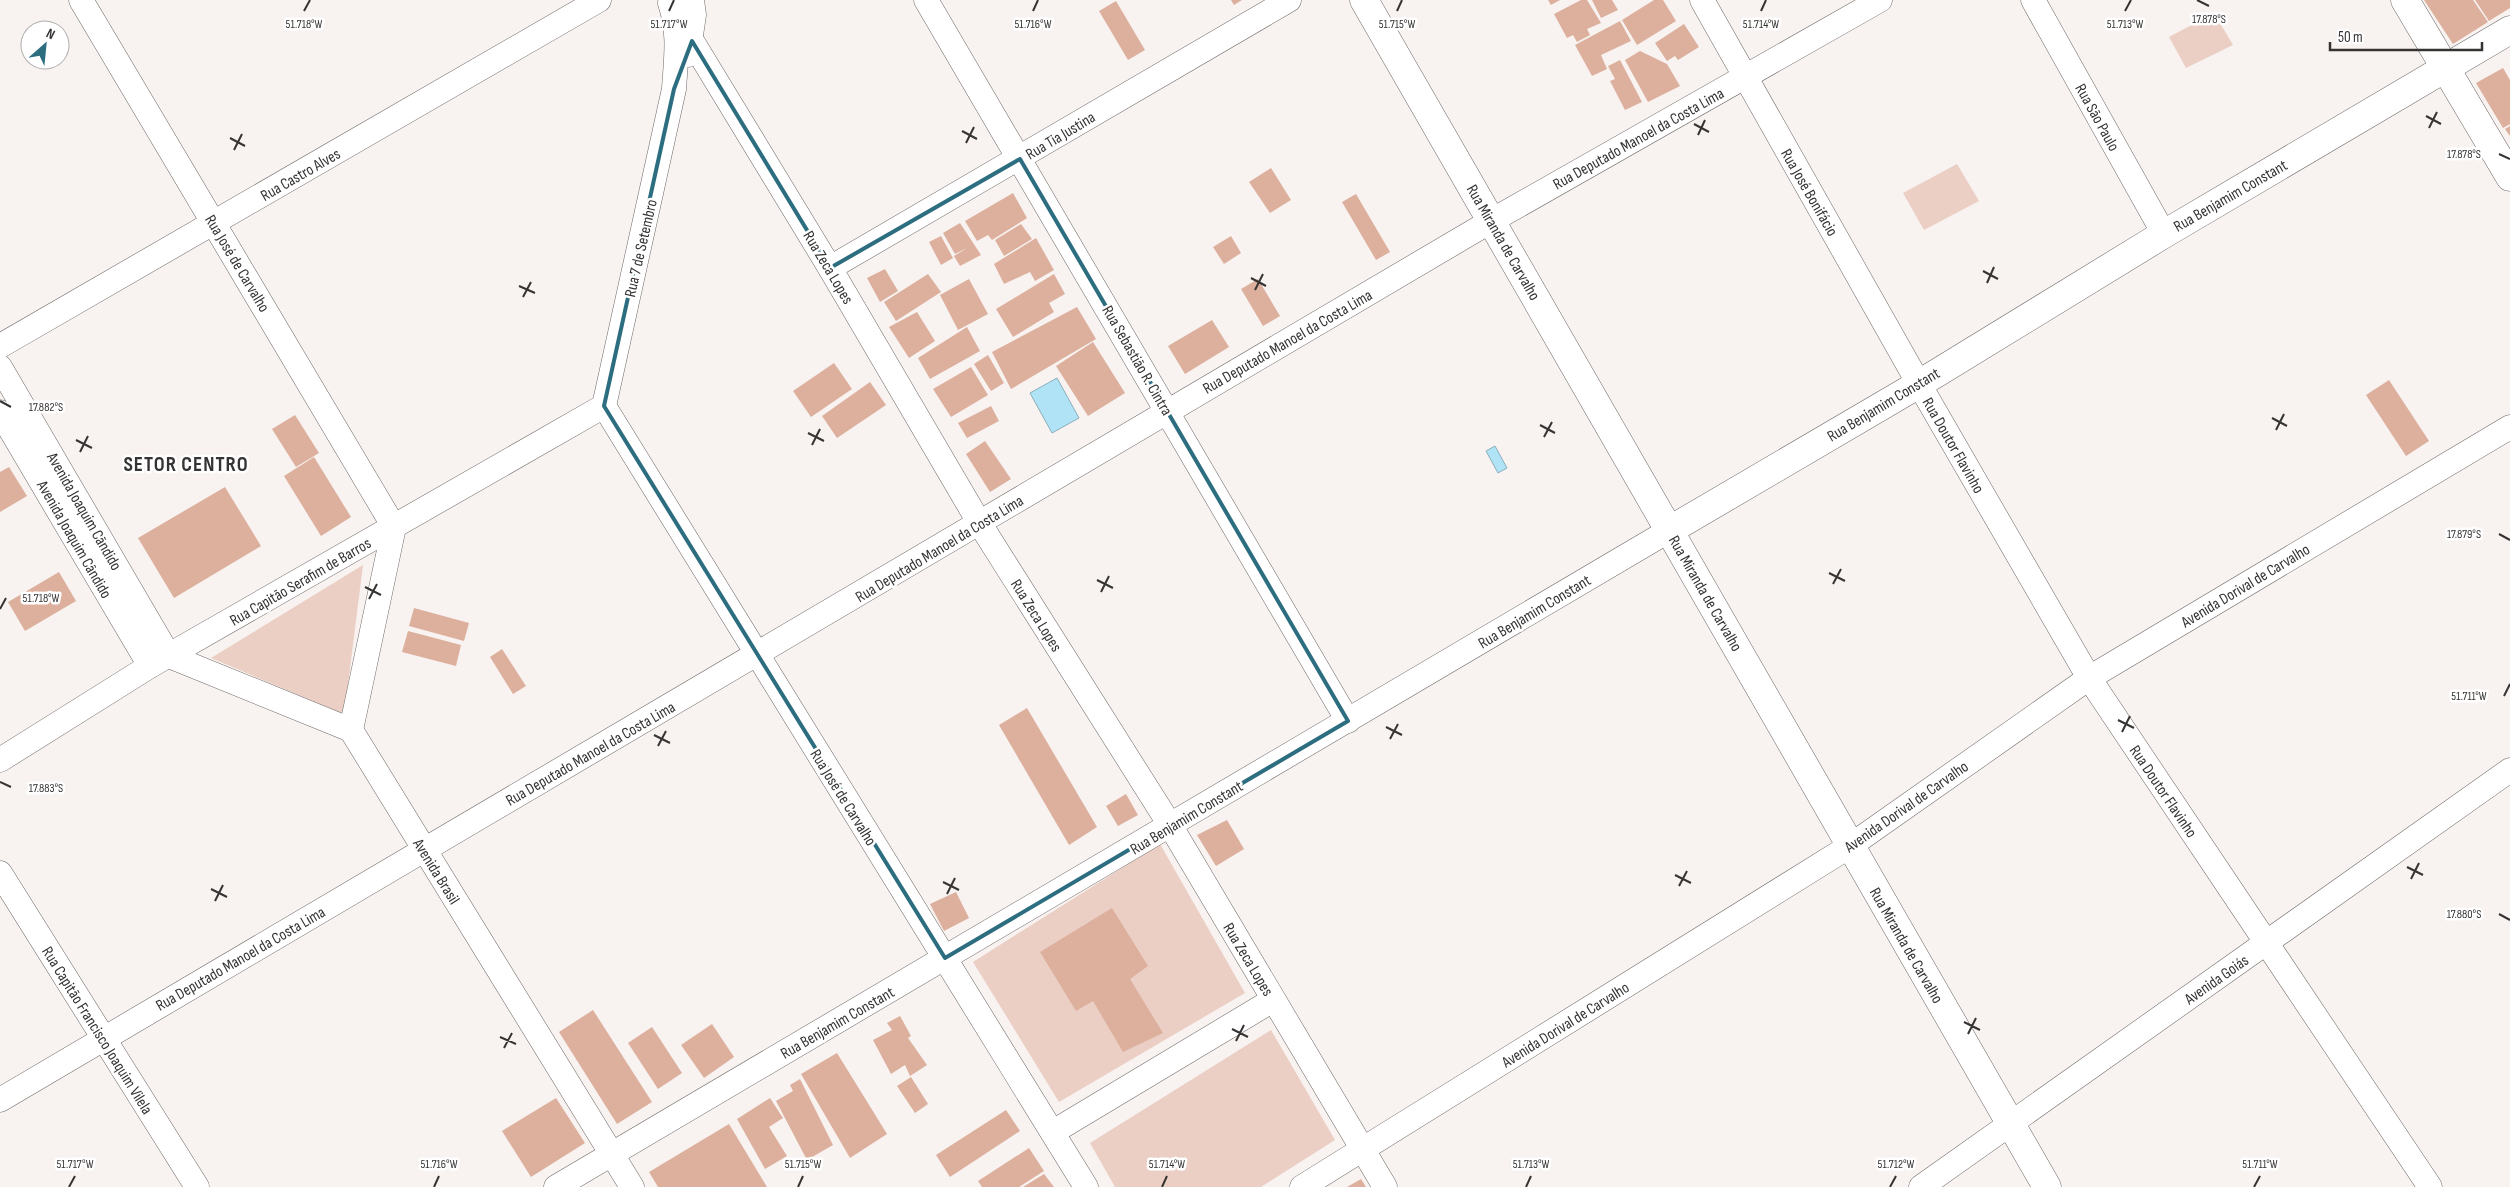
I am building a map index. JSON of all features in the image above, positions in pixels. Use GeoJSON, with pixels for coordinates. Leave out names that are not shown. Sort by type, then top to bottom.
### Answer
{"type":"FeatureCollection","features":[{"type":"Feature","properties":{"kind":"main road","name":"Rua Miranda de Carvalho"},"geometry":{"type":"LineString","coordinates":[[1364,0],[1850,846],[2012,1123],[2047,1187]]}},
{"type":"Feature","properties":{"kind":"main road"},"geometry":{"type":"LineString","coordinates":[[2405,0],[2510,177]]}},
{"type":"Feature","properties":{"kind":"main road","name":"Rua Benjamim Constant"},"geometry":{"type":"LineString","coordinates":[[1670,530],[1919,384],[2164,234],[2446,70],[2510,30]]}},
{"type":"Feature","properties":{"kind":"street","name":"Rua José de Carvalho"},"geometry":{"type":"LineString","coordinates":[[81,0],[394,527]]}},
{"type":"Feature","properties":{"kind":"street","name":"Rua Castro Alves"},"geometry":{"type":"LineString","coordinates":[[0,346],[599,0]]}},
{"type":"Feature","properties":{"kind":"street","name":"Rua Sebastião R. Cintra"},"geometry":{"type":"LineString","coordinates":[[926,0],[1168,410],[1348,721]]}},
{"type":"Feature","properties":{"kind":"street","name":"Rua Tia Justina"},"geometry":{"type":"LineString","coordinates":[[830,268],[1020,159],[1289,0]]}},
{"type":"Feature","properties":{"kind":"street","name":"Rua José Bonifácio"},"geometry":{"type":"LineString","coordinates":[[1702,0],[1919,384]]}},
{"type":"Feature","properties":{"kind":"street","name":"Rua Deputado Manoel da Costa Lima"},"geometry":{"type":"LineString","coordinates":[[0,1100],[757,656],[1168,410],[1491,220],[1746,78],[1880,0]]}},
{"type":"Feature","properties":{"kind":"street","name":"Rua São Paulo"},"geometry":{"type":"LineString","coordinates":[[2033,0],[2164,234]]}},
{"type":"Feature","properties":{"kind":"street","name":"Rua 7 de Setembro"},"geometry":{"type":"LineString","coordinates":[[674,89],[685,67],[692,40],[694,15],[675,1]]}},
{"type":"Feature","properties":{"kind":"street","name":"Rua 7 de Setembro"},"geometry":{"type":"LineString","coordinates":[[604,406],[674,89],[678,42],[675,1]]}},
{"type":"Feature","properties":{"kind":"street","name":"Rua Zeca Lopes"},"geometry":{"type":"LineString","coordinates":[[692,40],[830,268],[980,524],[1170,825],[1385,1187]]}},
{"type":"Feature","properties":{"kind":"street","name":"Avenida Joaquim Cãndido"},"geometry":{"type":"LineString","coordinates":[[0,367],[159,661]]}},
{"type":"Feature","properties":{"kind":"street","name":"Rua Doutor Flavinho"},"geometry":{"type":"LineString","coordinates":[[1919,384],[2089,678],[2430,1187]]}},
{"type":"Feature","properties":{"kind":"street","name":"Rua José de Carvalho"},"geometry":{"type":"LineString","coordinates":[[604,406],[1086,1187]]}},
{"type":"Feature","properties":{"kind":"street","name":"Rua Capitão Serafim de Barros"},"geometry":{"type":"LineString","coordinates":[[0,760],[159,661],[604,406]]}},
{"type":"Feature","properties":{"kind":"street","name":"Avenida Joaquim Cândido"},"geometry":{"type":"LineString","coordinates":[[0,412],[159,661]]}},
{"type":"Feature","properties":{"kind":"street","name":"Avenida Dorival de Carvalho"},"geometry":{"type":"LineString","coordinates":[[1302,1187],[1850,846],[2089,678],[2510,427]]}},
{"type":"Feature","properties":{"kind":"street"},"geometry":{"type":"LineString","coordinates":[[159,661],[351,730],[394,527]]}},
{"type":"Feature","properties":{"kind":"street","name":"Rua Benjamim Constant"},"geometry":{"type":"LineString","coordinates":[[556,1187],[1670,530]]}},
{"type":"Feature","properties":{"kind":"street","name":"Avenida Brasil"},"geometry":{"type":"LineString","coordinates":[[351,730],[632,1187]]}},
{"type":"Feature","properties":{"kind":"street","name":"Avenida Goiás"},"geometry":{"type":"LineString","coordinates":[[1921,1187],[2510,770]]}},
{"type":"Feature","properties":{"kind":"street","name":"Rua Capitão Francisco Joaquim Vilela"},"geometry":{"type":"LineString","coordinates":[[0,873],[197,1187]]}},
{"type":"Feature","properties":{"kind":"street"},"geometry":{"type":"LineString","coordinates":[[1053,1132],[1274,1000]]}},
{"type":"Feature","properties":{"kind":"highlighted area"},"geometry":{"type":"Polygon","coordinates":[[[692,41],[830,268],[1020,159],[1348,721],[945,958],[604,406],[674,89],[692,41]]]}},
{"type":"Feature","properties":{"kind":"shaded area"},"geometry":{"type":"Polygon","coordinates":[[[2214,13],[2233,45],[2186,68],[2169,37],[2214,13]]]}},
{"type":"Feature","properties":{"kind":"shaded area"},"geometry":{"type":"Polygon","coordinates":[[[1957,164],[1979,201],[1924,230],[1903,193],[1957,164]]]}},
{"type":"Feature","properties":{"kind":"shaded area"},"geometry":{"type":"Polygon","coordinates":[[[363,565],[345,708],[341,713],[211,658],[363,565]]]}},
{"type":"Feature","properties":{"kind":"shaded area"},"geometry":{"type":"Polygon","coordinates":[[[1160,844],[1245,993],[1059,1102],[973,962],[1160,844]]]}},
{"type":"Feature","properties":{"kind":"shaded area"},"geometry":{"type":"Polygon","coordinates":[[[1271,1030],[1335,1140],[1261,1187],[1115,1187],[1090,1143],[1271,1030]]]}},
{"type":"Feature","properties":{"kind":"water"},"geometry":{"type":"Polygon","coordinates":[[[1057,378],[1079,418],[1052,433],[1030,393],[1057,378]]]}},
{"type":"Feature","properties":{"kind":"water"},"geometry":{"type":"Polygon","coordinates":[[[1495,446],[1507,468],[1498,473],[1486,451],[1495,446]]]}},
{"type":"Feature","properties":{"kind":"building"},"geometry":{"type":"Polygon","coordinates":[[[1231,0],[1242,0],[1234,5],[1231,0]]]}},
{"type":"Feature","properties":{"kind":"building"},"geometry":{"type":"Polygon","coordinates":[[[1548,0],[1560,0],[1551,5],[1548,0]]]}},
{"type":"Feature","properties":{"kind":"building"},"geometry":{"type":"Polygon","coordinates":[[[1581,0],[1587,0],[1601,23],[1587,29],[1590,35],[1577,42],[1573,35],[1567,38],[1554,14],[1581,0]]]}},
{"type":"Feature","properties":{"kind":"building"},"geometry":{"type":"Polygon","coordinates":[[[1592,0],[1612,0],[1618,10],[1601,18],[1592,0]]]}},
{"type":"Feature","properties":{"kind":"building"},"geometry":{"type":"Polygon","coordinates":[[[1654,0],[1663,0],[1676,21],[1637,45],[1622,20],[1654,0]]]}},
{"type":"Feature","properties":{"kind":"building"},"geometry":{"type":"Polygon","coordinates":[[[2424,0],[2473,0],[2488,22],[2453,44],[2424,0]]]}},
{"type":"Feature","properties":{"kind":"building"},"geometry":{"type":"Polygon","coordinates":[[[2475,0],[2510,0],[2510,8],[2489,21],[2475,0]]]}},
{"type":"Feature","properties":{"kind":"building"},"geometry":{"type":"Polygon","coordinates":[[[1116,1],[1145,50],[1128,60],[1099,11],[1116,1]]]}},
{"type":"Feature","properties":{"kind":"building"},"geometry":{"type":"Polygon","coordinates":[[[1620,21],[1631,41],[1601,55],[1607,69],[1592,76],[1575,45],[1620,21]]]}},
{"type":"Feature","properties":{"kind":"building"},"geometry":{"type":"Polygon","coordinates":[[[1684,24],[1699,47],[1678,60],[1675,56],[1667,61],[1655,43],[1684,24]]]}},
{"type":"Feature","properties":{"kind":"building"},"geometry":{"type":"Polygon","coordinates":[[[1640,51],[1667,64],[1680,86],[1648,102],[1625,60],[1640,51]]]}},
{"type":"Feature","properties":{"kind":"building"},"geometry":{"type":"Polygon","coordinates":[[[1620,60],[1642,102],[1625,110],[1610,81],[1615,79],[1608,66],[1620,60]]]}},
{"type":"Feature","properties":{"kind":"building"},"geometry":{"type":"Polygon","coordinates":[[[2503,68],[2510,80],[2510,124],[2503,128],[2476,83],[2503,68]]]}},
{"type":"Feature","properties":{"kind":"building"},"geometry":{"type":"Polygon","coordinates":[[[2510,126],[2510,136],[2505,129],[2510,126]]]}},
{"type":"Feature","properties":{"kind":"building"},"geometry":{"type":"Polygon","coordinates":[[[1271,168],[1291,200],[1270,213],[1249,182],[1271,168]]]}},
{"type":"Feature","properties":{"kind":"building"},"geometry":{"type":"Polygon","coordinates":[[[1013,193],[1027,218],[992,240],[988,235],[977,241],[965,221],[1013,193]]]}},
{"type":"Feature","properties":{"kind":"building"},"geometry":{"type":"Polygon","coordinates":[[[1356,194],[1390,252],[1376,260],[1342,202],[1356,194]]]}},
{"type":"Feature","properties":{"kind":"building"},"geometry":{"type":"Polygon","coordinates":[[[960,223],[981,255],[960,266],[954,256],[967,248],[955,254],[943,233],[960,223]]]}},
{"type":"Feature","properties":{"kind":"building"},"geometry":{"type":"Polygon","coordinates":[[[1021,224],[1032,239],[1004,256],[995,240],[1021,224]]]}},
{"type":"Feature","properties":{"kind":"building"},"geometry":{"type":"Polygon","coordinates":[[[941,236],[953,258],[941,265],[929,242],[941,236]]]}},
{"type":"Feature","properties":{"kind":"building"},"geometry":{"type":"Polygon","coordinates":[[[1231,236],[1241,253],[1224,264],[1213,247],[1231,236]]]}},
{"type":"Feature","properties":{"kind":"building"},"geometry":{"type":"Polygon","coordinates":[[[1036,238],[1054,270],[1035,281],[1030,272],[1004,284],[994,264],[1036,238]]]}},
{"type":"Feature","properties":{"kind":"building"},"geometry":{"type":"Polygon","coordinates":[[[885,269],[898,291],[880,302],[867,278],[885,269]]]}},
{"type":"Feature","properties":{"kind":"building"},"geometry":{"type":"Polygon","coordinates":[[[928,274],[941,292],[896,321],[884,302],[928,274]]]}},
{"type":"Feature","properties":{"kind":"building"},"geometry":{"type":"Polygon","coordinates":[[[1054,274],[1065,294],[1049,303],[1054,312],[1013,337],[996,309],[1054,274]]]}},
{"type":"Feature","properties":{"kind":"building"},"geometry":{"type":"Polygon","coordinates":[[[969,279],[988,314],[958,330],[940,295],[969,279]]]}},
{"type":"Feature","properties":{"kind":"building"},"geometry":{"type":"Polygon","coordinates":[[[1258,279],[1280,316],[1263,326],[1241,289],[1258,279]]]}},
{"type":"Feature","properties":{"kind":"building"},"geometry":{"type":"Polygon","coordinates":[[[1077,307],[1096,339],[1011,389],[992,352],[1077,307]]]}},
{"type":"Feature","properties":{"kind":"building"},"geometry":{"type":"Polygon","coordinates":[[[917,312],[935,341],[909,358],[889,327],[917,312]]]}},
{"type":"Feature","properties":{"kind":"building"},"geometry":{"type":"Polygon","coordinates":[[[1212,320],[1229,347],[1185,374],[1168,346],[1212,320]]]}},
{"type":"Feature","properties":{"kind":"building"},"geometry":{"type":"Polygon","coordinates":[[[967,327],[980,351],[930,379],[918,358],[967,327]]]}},
{"type":"Feature","properties":{"kind":"building"},"geometry":{"type":"Polygon","coordinates":[[[1093,342],[1125,393],[1088,416],[1056,366],[1093,342]]]}},
{"type":"Feature","properties":{"kind":"building"},"geometry":{"type":"Polygon","coordinates":[[[988,355],[1004,383],[991,391],[974,364],[988,355]]]}},
{"type":"Feature","properties":{"kind":"building"},"geometry":{"type":"Polygon","coordinates":[[[834,363],[852,389],[811,417],[793,391],[834,363]]]}},
{"type":"Feature","properties":{"kind":"building"},"geometry":{"type":"Polygon","coordinates":[[[971,367],[988,395],[951,417],[933,389],[971,367]]]}},
{"type":"Feature","properties":{"kind":"building"},"geometry":{"type":"Polygon","coordinates":[[[2389,380],[2429,441],[2406,456],[2366,395],[2389,380]]]}},
{"type":"Feature","properties":{"kind":"building"},"geometry":{"type":"Polygon","coordinates":[[[870,382],[886,405],[837,438],[822,416],[870,382]]]}},
{"type":"Feature","properties":{"kind":"building"},"geometry":{"type":"Polygon","coordinates":[[[991,406],[999,421],[967,438],[958,423],[991,406]]]}},
{"type":"Feature","properties":{"kind":"building"},"geometry":{"type":"Polygon","coordinates":[[[295,415],[319,453],[296,467],[272,429],[295,415]]]}},
{"type":"Feature","properties":{"kind":"building"},"geometry":{"type":"Polygon","coordinates":[[[985,441],[1011,479],[990,492],[966,454],[985,441]]]}},
{"type":"Feature","properties":{"kind":"building"},"geometry":{"type":"Polygon","coordinates":[[[314,457],[351,517],[321,536],[284,476],[314,457]]]}},
{"type":"Feature","properties":{"kind":"building"},"geometry":{"type":"Polygon","coordinates":[[[9,467],[27,496],[0,512],[0,472],[9,467]]]}},
{"type":"Feature","properties":{"kind":"building"},"geometry":{"type":"Polygon","coordinates":[[[225,487],[261,546],[174,598],[138,538],[225,487]]]}},
{"type":"Feature","properties":{"kind":"building"},"geometry":{"type":"Polygon","coordinates":[[[59,572],[76,601],[25,631],[8,602],[59,572]]]}},
{"type":"Feature","properties":{"kind":"building"},"geometry":{"type":"Polygon","coordinates":[[[414,608],[469,623],[464,641],[409,626],[414,608]]]}},
{"type":"Feature","properties":{"kind":"building"},"geometry":{"type":"Polygon","coordinates":[[[408,631],[461,645],[456,666],[402,652],[408,631]]]}},
{"type":"Feature","properties":{"kind":"building"},"geometry":{"type":"Polygon","coordinates":[[[502,649],[526,686],[513,694],[490,657],[502,649]]]}},
{"type":"Feature","properties":{"kind":"building"},"geometry":{"type":"Polygon","coordinates":[[[1027,708],[1097,827],[1069,845],[999,725],[1027,708]]]}},
{"type":"Feature","properties":{"kind":"building"},"geometry":{"type":"Polygon","coordinates":[[[1126,794],[1138,815],[1118,826],[1106,806],[1126,794]]]}},
{"type":"Feature","properties":{"kind":"building"},"geometry":{"type":"Polygon","coordinates":[[[1227,820],[1244,849],[1216,866],[1197,835],[1227,820]]]}},
{"type":"Feature","properties":{"kind":"building"},"geometry":{"type":"Polygon","coordinates":[[[956,892],[969,918],[944,931],[930,904],[956,892]]]}},
{"type":"Feature","properties":{"kind":"building"},"geometry":{"type":"Polygon","coordinates":[[[1112,908],[1148,966],[1130,979],[1163,1033],[1123,1052],[1093,1001],[1076,1011],[1040,952],[1112,908]]]}},
{"type":"Feature","properties":{"kind":"building"},"geometry":{"type":"Polygon","coordinates":[[[593,1010],[652,1102],[617,1124],[559,1032],[593,1010]]]}},
{"type":"Feature","properties":{"kind":"building"},"geometry":{"type":"Polygon","coordinates":[[[900,1016],[911,1036],[908,1038],[927,1065],[910,1076],[905,1065],[891,1074],[873,1040],[892,1030],[887,1023],[900,1016]]]}},
{"type":"Feature","properties":{"kind":"building"},"geometry":{"type":"Polygon","coordinates":[[[712,1024],[734,1057],[704,1078],[681,1045],[712,1024]]]}},
{"type":"Feature","properties":{"kind":"building"},"geometry":{"type":"Polygon","coordinates":[[[652,1027],[682,1073],[658,1089],[628,1043],[652,1027]]]}},
{"type":"Feature","properties":{"kind":"building"},"geometry":{"type":"Polygon","coordinates":[[[837,1053],[887,1134],[850,1158],[801,1074],[837,1053]]]}},
{"type":"Feature","properties":{"kind":"building"},"geometry":{"type":"Polygon","coordinates":[[[911,1077],[928,1104],[915,1113],[897,1086],[911,1077]]]}},
{"type":"Feature","properties":{"kind":"building"},"geometry":{"type":"Polygon","coordinates":[[[800,1079],[833,1145],[807,1160],[776,1101],[793,1091],[790,1085],[800,1079]]]}},
{"type":"Feature","properties":{"kind":"building"},"geometry":{"type":"Polygon","coordinates":[[[556,1098],[585,1143],[531,1177],[502,1131],[556,1098]]]}},
{"type":"Feature","properties":{"kind":"building"},"geometry":{"type":"Polygon","coordinates":[[[770,1098],[783,1118],[769,1127],[787,1156],[765,1169],[737,1119],[770,1098]]]}},
{"type":"Feature","properties":{"kind":"building"},"geometry":{"type":"Polygon","coordinates":[[[1006,1110],[1020,1131],[950,1177],[936,1155],[1006,1110]]]}},
{"type":"Feature","properties":{"kind":"building"},"geometry":{"type":"Polygon","coordinates":[[[729,1124],[767,1187],[658,1187],[649,1172],[729,1124]]]}},
{"type":"Feature","properties":{"kind":"building"},"geometry":{"type":"Polygon","coordinates":[[[1029,1148],[1044,1171],[1019,1187],[982,1187],[978,1181],[1029,1148]]]}},
{"type":"Feature","properties":{"kind":"building"},"geometry":{"type":"Polygon","coordinates":[[[1044,1174],[1054,1187],[1023,1187],[1044,1174]]]}},
{"type":"Feature","properties":{"kind":"building"},"geometry":{"type":"Polygon","coordinates":[[[1361,1179],[1366,1187],[1347,1187],[1361,1179]]]}},
{"type":"Feature","properties":{"kind":"district","name":"SETOR CENTRO"},"geometry":{"type":"Point","coordinates":[186,464]}}]}
